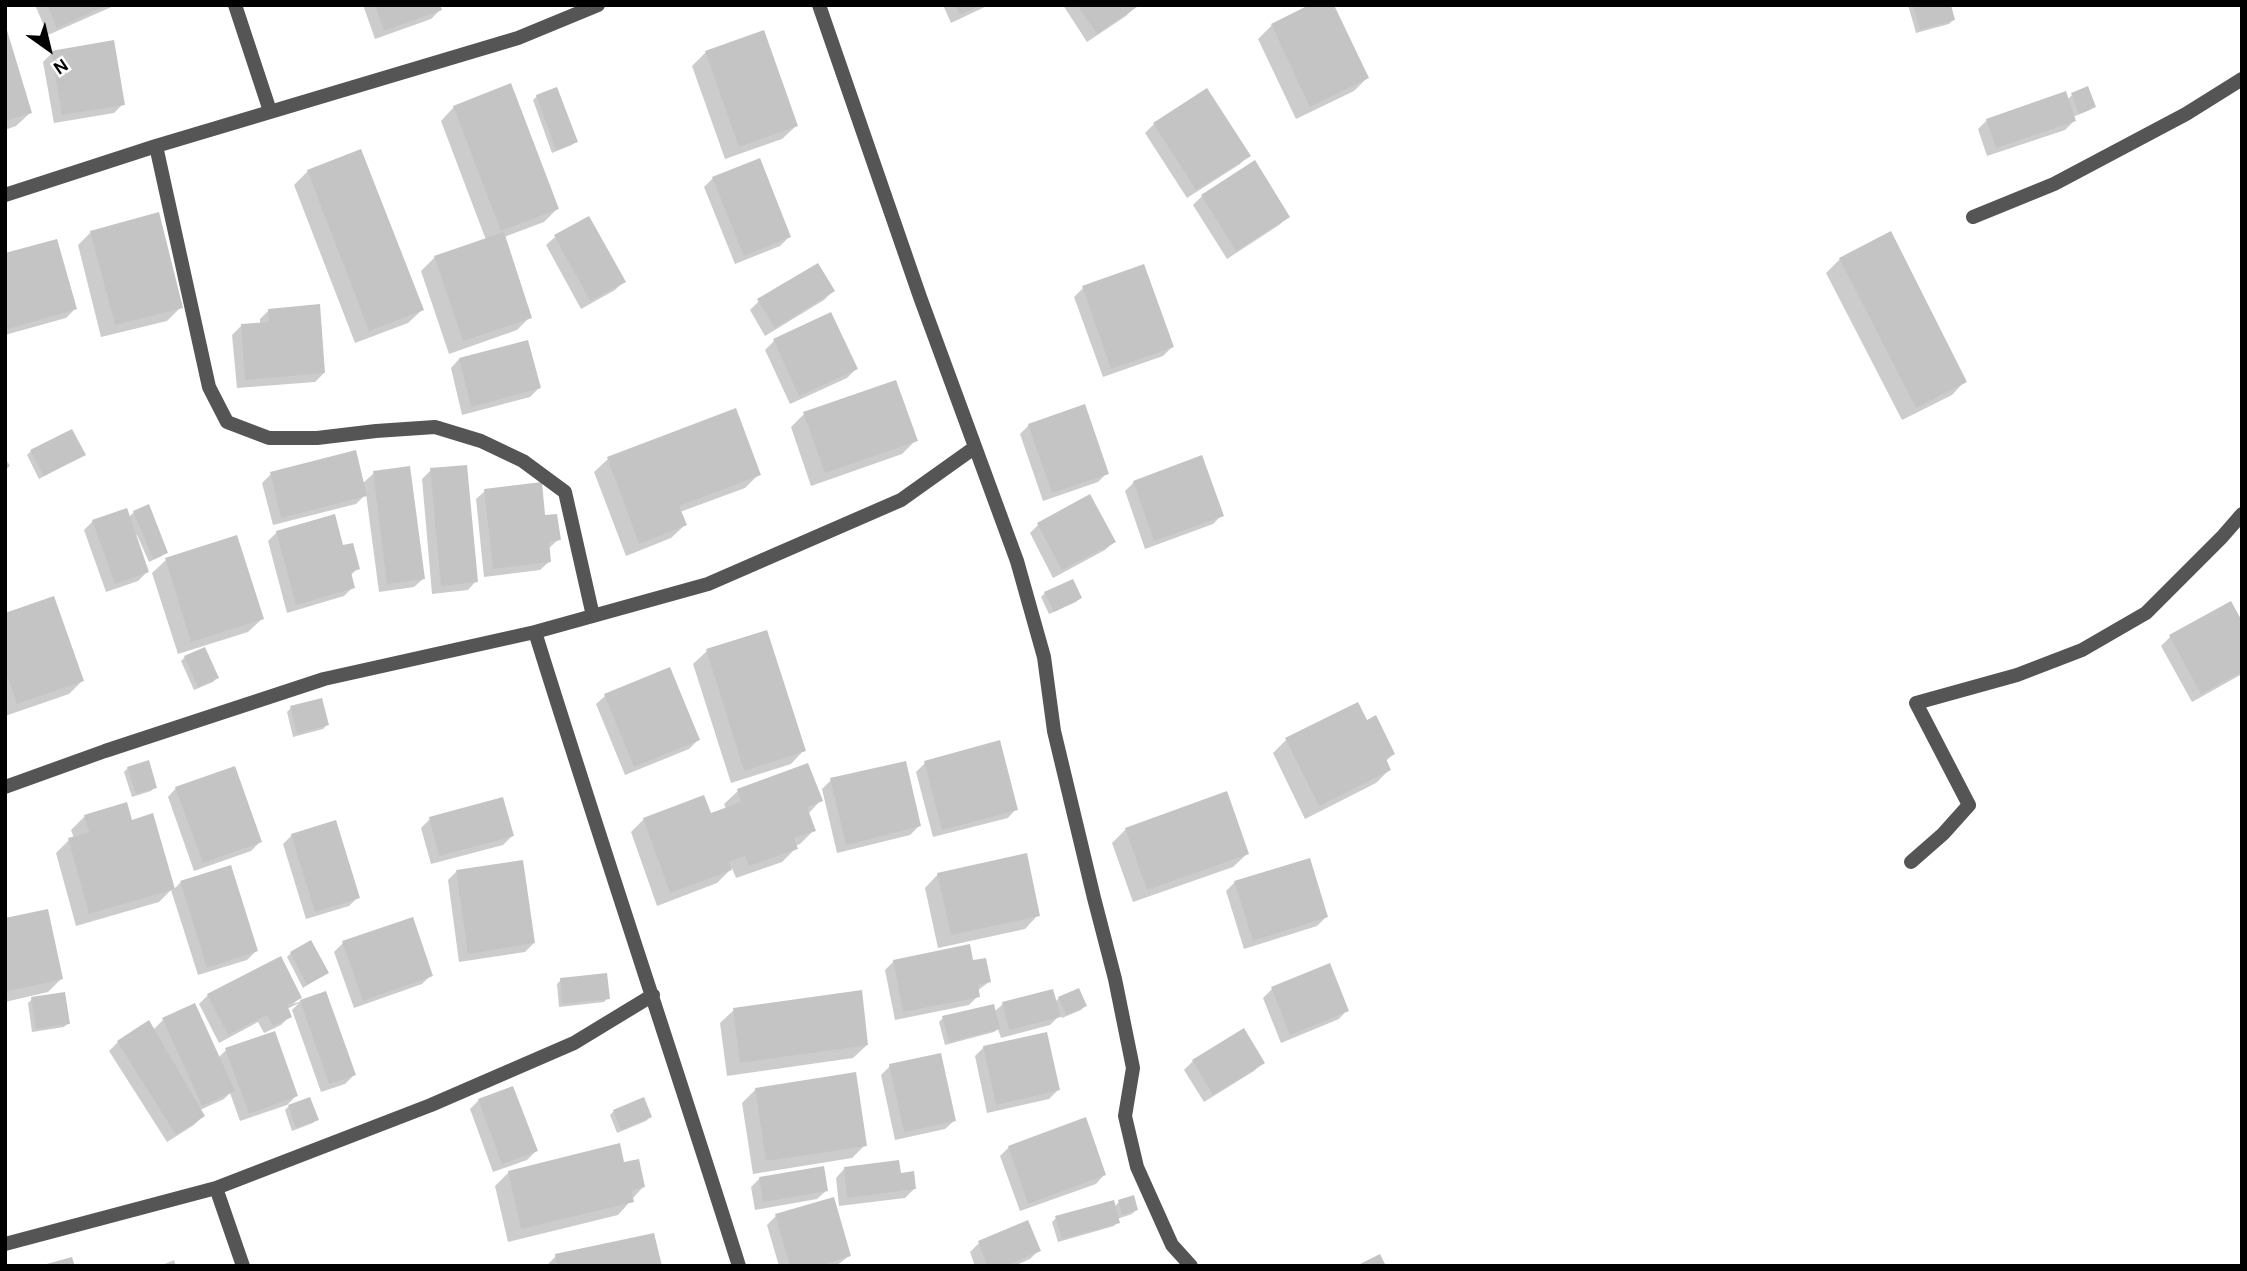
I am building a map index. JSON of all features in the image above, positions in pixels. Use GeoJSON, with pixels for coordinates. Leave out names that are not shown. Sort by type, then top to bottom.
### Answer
{"type":"FeatureCollection","features":[{"type":"Feature","properties":{"kind":"street"},"geometry":{"type":"LineString","coordinates":[[235,5],[270,111]]}},
{"type":"Feature","properties":{"kind":"street"},"geometry":{"type":"LineString","coordinates":[[5,195],[156,146],[518,37],[598,5]]}},
{"type":"Feature","properties":{"kind":"street"},"geometry":{"type":"LineString","coordinates":[[819,5],[974,448],[1017,561],[1044,657],[1054,731],[1115,979],[1133,1068],[1125,1116],[1137,1167],[1172,1245],[1191,1266]]}},
{"type":"Feature","properties":{"kind":"street"},"geometry":{"type":"LineString","coordinates":[[1973,217],[2054,184],[2186,114],[2242,79]]}},
{"type":"Feature","properties":{"kind":"street"},"geometry":{"type":"LineString","coordinates":[[156,146],[209,387],[227,422],[269,438],[317,438],[376,430],[435,428],[481,442],[523,461],[565,492],[593,616]]}},
{"type":"Feature","properties":{"kind":"street"},"geometry":{"type":"LineString","coordinates":[[5,787],[324,679],[535,632],[708,584],[901,500],[974,448]]}},
{"type":"Feature","properties":{"kind":"street"},"geometry":{"type":"LineString","coordinates":[[1911,862],[1943,834],[1969,805],[1916,703],[2017,675],[2082,650],[2146,613],[2242,514]]}},
{"type":"Feature","properties":{"kind":"street"},"geometry":{"type":"LineString","coordinates":[[535,632],[587,801],[653,995],[739,1266]]}},
{"type":"Feature","properties":{"kind":"street"},"geometry":{"type":"LineString","coordinates":[[5,1244],[216,1188],[431,1105],[574,1043],[653,995]]}},
{"type":"Feature","properties":{"kind":"street"},"geometry":{"type":"LineString","coordinates":[[216,1188],[243,1266]]}},
{"type":"Feature","properties":{"kind":"building"},"geometry":{"type":"Polygon","coordinates":[[[47,5],[108,5],[57,28],[47,5]]]}},
{"type":"Feature","properties":{"kind":"building"},"geometry":{"type":"Polygon","coordinates":[[[375,5],[440,5],[442,10],[384,31],[375,5]]]}},
{"type":"Feature","properties":{"kind":"building"},"geometry":{"type":"Polygon","coordinates":[[[955,5],[982,5],[960,15],[955,5]]]}},
{"type":"Feature","properties":{"kind":"building"},"geometry":{"type":"Polygon","coordinates":[[[1077,5],[1135,5],[1137,7],[1097,34],[1077,5]]]}},
{"type":"Feature","properties":{"kind":"building"},"geometry":{"type":"Polygon","coordinates":[[[1309,5],[1334,5],[1369,78],[1310,107],[1271,24],[1309,5]]]}},
{"type":"Feature","properties":{"kind":"building"},"geometry":{"type":"Polygon","coordinates":[[[1913,5],[1951,5],[1955,20],[1920,30],[1913,5]]]}},
{"type":"Feature","properties":{"kind":"building"},"geometry":{"type":"Polygon","coordinates":[[[5,28],[32,113],[5,121],[5,28]]]}},
{"type":"Feature","properties":{"kind":"building"},"geometry":{"type":"Polygon","coordinates":[[[764,30],[798,126],[739,147],[705,51],[764,30]]]}},
{"type":"Feature","properties":{"kind":"building"},"geometry":{"type":"Polygon","coordinates":[[[114,40],[125,105],[62,115],[51,51],[114,40]]]}},
{"type":"Feature","properties":{"kind":"building"},"geometry":{"type":"Polygon","coordinates":[[[511,83],[559,209],[501,231],[453,106],[511,83]]]}},
{"type":"Feature","properties":{"kind":"building"},"geometry":{"type":"Polygon","coordinates":[[[2088,86],[2096,107],[2079,114],[2071,93],[2088,86]]]}},
{"type":"Feature","properties":{"kind":"building"},"geometry":{"type":"Polygon","coordinates":[[[557,87],[578,142],[556,150],[536,95],[557,87]]]}},
{"type":"Feature","properties":{"kind":"building"},"geometry":{"type":"Polygon","coordinates":[[[1207,88],[1251,156],[1196,190],[1153,123],[1207,88]]]}},
{"type":"Feature","properties":{"kind":"building"},"geometry":{"type":"Polygon","coordinates":[[[2066,91],[2076,121],[1996,148],[1986,119],[2066,91]]]}},
{"type":"Feature","properties":{"kind":"building"},"geometry":{"type":"Polygon","coordinates":[[[361,149],[424,310],[369,331],[307,170],[361,149]]]}},
{"type":"Feature","properties":{"kind":"building"},"geometry":{"type":"Polygon","coordinates":[[[760,158],[791,237],[744,256],[712,177],[760,158]]]}},
{"type":"Feature","properties":{"kind":"building"},"geometry":{"type":"Polygon","coordinates":[[[1255,160],[1290,217],[1236,251],[1201,195],[1255,160]]]}},
{"type":"Feature","properties":{"kind":"building"},"geometry":{"type":"Polygon","coordinates":[[[159,212],[183,308],[115,325],[90,231],[159,212]]]}},
{"type":"Feature","properties":{"kind":"building"},"geometry":{"type":"Polygon","coordinates":[[[589,216],[626,282],[590,301],[554,235],[589,216]]]}},
{"type":"Feature","properties":{"kind":"building"},"geometry":{"type":"Polygon","coordinates":[[[1891,231],[1967,382],[1916,408],[1839,258],[1891,231]]]}},
{"type":"Feature","properties":{"kind":"building"},"geometry":{"type":"Polygon","coordinates":[[[504,232],[532,318],[463,341],[434,256],[504,232]]]}},
{"type":"Feature","properties":{"kind":"building"},"geometry":{"type":"Polygon","coordinates":[[[57,239],[77,309],[8,329],[5,319],[5,253],[57,239]]]}},
{"type":"Feature","properties":{"kind":"building"},"geometry":{"type":"Polygon","coordinates":[[[818,263],[835,291],[775,328],[757,299],[818,263]]]}},
{"type":"Feature","properties":{"kind":"building"},"geometry":{"type":"Polygon","coordinates":[[[1144,264],[1174,347],[1111,369],[1082,286],[1144,264]]]}},
{"type":"Feature","properties":{"kind":"building"},"geometry":{"type":"Polygon","coordinates":[[[320,304],[325,373],[245,380],[241,324],[269,322],[268,309],[320,304]]]}},
{"type":"Feature","properties":{"kind":"building"},"geometry":{"type":"Polygon","coordinates":[[[831,312],[858,369],[799,396],[773,339],[831,312]]]}},
{"type":"Feature","properties":{"kind":"building"},"geometry":{"type":"Polygon","coordinates":[[[528,340],[541,388],[471,407],[459,358],[528,340]]]}},
{"type":"Feature","properties":{"kind":"building"},"geometry":{"type":"Polygon","coordinates":[[[896,380],[918,441],[825,473],[803,412],[896,380]]]}},
{"type":"Feature","properties":{"kind":"building"},"geometry":{"type":"Polygon","coordinates":[[[1085,404],[1109,474],[1052,493],[1028,424],[1085,404]]]}},
{"type":"Feature","properties":{"kind":"building"},"geometry":{"type":"Polygon","coordinates":[[[736,408],[761,475],[679,506],[687,525],[639,544],[607,457],[736,408]]]}},
{"type":"Feature","properties":{"kind":"building"},"geometry":{"type":"Polygon","coordinates":[[[72,429],[86,455],[44,476],[30,450],[72,429]]]}},
{"type":"Feature","properties":{"kind":"building"},"geometry":{"type":"Polygon","coordinates":[[[356,450],[367,496],[281,518],[270,472],[356,450]]]}},
{"type":"Feature","properties":{"kind":"building"},"geometry":{"type":"Polygon","coordinates":[[[1202,455],[1224,516],[1154,541],[1133,481],[1202,455]]]}},
{"type":"Feature","properties":{"kind":"building"},"geometry":{"type":"Polygon","coordinates":[[[467,465],[478,582],[441,586],[430,468],[467,465]]]}},
{"type":"Feature","properties":{"kind":"building"},"geometry":{"type":"Polygon","coordinates":[[[410,466],[425,579],[387,584],[373,471],[410,466]]]}},
{"type":"Feature","properties":{"kind":"building"},"geometry":{"type":"Polygon","coordinates":[[[542,482],[545,515],[557,514],[561,540],[549,542],[551,562],[493,569],[484,489],[542,482]]]}},
{"type":"Feature","properties":{"kind":"building"},"geometry":{"type":"Polygon","coordinates":[[[1090,494],[1116,542],[1062,570],[1037,523],[1090,494]]]}},
{"type":"Feature","properties":{"kind":"building"},"geometry":{"type":"Polygon","coordinates":[[[149,504],[168,553],[153,559],[133,511],[149,504]]]}},
{"type":"Feature","properties":{"kind":"building"},"geometry":{"type":"Polygon","coordinates":[[[127,508],[149,572],[115,584],[92,520],[127,508]]]}},
{"type":"Feature","properties":{"kind":"building"},"geometry":{"type":"Polygon","coordinates":[[[335,514],[343,545],[353,543],[360,569],[351,572],[355,588],[296,605],[276,531],[335,514]]]}},
{"type":"Feature","properties":{"kind":"building"},"geometry":{"type":"Polygon","coordinates":[[[237,535],[264,619],[191,642],[165,558],[237,535]]]}},
{"type":"Feature","properties":{"kind":"building"},"geometry":{"type":"Polygon","coordinates":[[[1073,579],[1082,598],[1054,612],[1044,592],[1073,579]]]}},
{"type":"Feature","properties":{"kind":"building"},"geometry":{"type":"Polygon","coordinates":[[[54,596],[84,681],[17,704],[5,670],[5,613],[54,596]]]}},
{"type":"Feature","properties":{"kind":"building"},"geometry":{"type":"Polygon","coordinates":[[[2231,601],[2242,621],[2242,672],[2201,694],[2169,635],[2231,601]]]}},
{"type":"Feature","properties":{"kind":"building"},"geometry":{"type":"Polygon","coordinates":[[[767,630],[806,751],[744,771],[706,649],[767,630]]]}},
{"type":"Feature","properties":{"kind":"building"},"geometry":{"type":"Polygon","coordinates":[[[205,647],[219,678],[198,687],[184,656],[205,647]]]}},
{"type":"Feature","properties":{"kind":"building"},"geometry":{"type":"Polygon","coordinates":[[[670,667],[700,740],[634,767],[604,694],[670,667]]]}},
{"type":"Feature","properties":{"kind":"building"},"geometry":{"type":"Polygon","coordinates":[[[322,698],[329,725],[297,734],[290,706],[322,698]]]}},
{"type":"Feature","properties":{"kind":"building"},"geometry":{"type":"Polygon","coordinates":[[[1358,702],[1367,720],[1376,715],[1395,754],[1386,759],[1391,770],[1319,806],[1285,738],[1358,702]]]}},
{"type":"Feature","properties":{"kind":"building"},"geometry":{"type":"Polygon","coordinates":[[[1000,740],[1018,810],[942,830],[924,761],[1000,740]]]}},
{"type":"Feature","properties":{"kind":"building"},"geometry":{"type":"Polygon","coordinates":[[[149,760],[157,788],[136,794],[127,767],[149,760]]]}},
{"type":"Feature","properties":{"kind":"building"},"geometry":{"type":"Polygon","coordinates":[[[906,761],[921,826],[846,845],[830,778],[906,761]]]}},
{"type":"Feature","properties":{"kind":"building"},"geometry":{"type":"Polygon","coordinates":[[[808,763],[823,801],[807,807],[816,831],[794,838],[798,849],[749,866],[745,856],[729,862],[732,870],[670,893],[643,818],[704,795],[711,813],[741,802],[737,789],[808,763]]]}},
{"type":"Feature","properties":{"kind":"building"},"geometry":{"type":"Polygon","coordinates":[[[235,766],[262,842],[203,863],[175,787],[235,766]]]}},
{"type":"Feature","properties":{"kind":"building"},"geometry":{"type":"Polygon","coordinates":[[[1227,791],[1249,854],[1147,890],[1125,828],[1227,791]]]}},
{"type":"Feature","properties":{"kind":"building"},"geometry":{"type":"Polygon","coordinates":[[[503,797],[514,836],[439,856],[429,817],[503,797]]]}},
{"type":"Feature","properties":{"kind":"building"},"geometry":{"type":"Polygon","coordinates":[[[127,802],[132,820],[153,813],[175,889],[89,914],[68,838],[89,832],[84,815],[127,802]]]}},
{"type":"Feature","properties":{"kind":"building"},"geometry":{"type":"Polygon","coordinates":[[[336,820],[360,898],[315,912],[291,834],[336,820]]]}},
{"type":"Feature","properties":{"kind":"building"},"geometry":{"type":"Polygon","coordinates":[[[1027,853],[1040,916],[951,935],[937,873],[1027,853]]]}},
{"type":"Feature","properties":{"kind":"building"},"geometry":{"type":"Polygon","coordinates":[[[1310,858],[1328,917],[1253,941],[1234,881],[1310,858]]]}},
{"type":"Feature","properties":{"kind":"building"},"geometry":{"type":"Polygon","coordinates":[[[523,860],[535,943],[468,954],[456,870],[523,860]]]}},
{"type":"Feature","properties":{"kind":"building"},"geometry":{"type":"Polygon","coordinates":[[[231,865],[258,951],[207,968],[180,881],[231,865]]]}},
{"type":"Feature","properties":{"kind":"building"},"geometry":{"type":"Polygon","coordinates":[[[48,909],[63,979],[5,992],[5,918],[48,909]]]}},
{"type":"Feature","properties":{"kind":"building"},"geometry":{"type":"Polygon","coordinates":[[[413,917],[433,976],[363,1001],[342,941],[413,917]]]}},
{"type":"Feature","properties":{"kind":"building"},"geometry":{"type":"Polygon","coordinates":[[[311,940],[329,973],[307,985],[290,952],[311,940]]]}},
{"type":"Feature","properties":{"kind":"building"},"geometry":{"type":"Polygon","coordinates":[[[970,944],[973,960],[986,958],[991,982],[978,985],[980,997],[903,1012],[893,960],[970,944]]]}},
{"type":"Feature","properties":{"kind":"building"},"geometry":{"type":"Polygon","coordinates":[[[281,956],[302,998],[287,1005],[292,1017],[273,1026],[267,1015],[228,1035],[207,994],[281,956]]]}},
{"type":"Feature","properties":{"kind":"building"},"geometry":{"type":"Polygon","coordinates":[[[1330,963],[1349,1011],[1290,1035],[1271,987],[1330,963]]]}},
{"type":"Feature","properties":{"kind":"building"},"geometry":{"type":"Polygon","coordinates":[[[607,973],[610,999],[562,1004],[560,978],[607,973]]]}},
{"type":"Feature","properties":{"kind":"building"},"geometry":{"type":"Polygon","coordinates":[[[1079,988],[1087,1006],[1066,1015],[1058,997],[1079,988]]]}},
{"type":"Feature","properties":{"kind":"building"},"geometry":{"type":"Polygon","coordinates":[[[1053,989],[1061,1017],[1009,1030],[1002,1002],[1053,989]]]}},
{"type":"Feature","properties":{"kind":"building"},"geometry":{"type":"Polygon","coordinates":[[[862,990],[868,1045],[740,1063],[733,1008],[862,990]]]}},
{"type":"Feature","properties":{"kind":"building"},"geometry":{"type":"Polygon","coordinates":[[[326,991],[356,1075],[329,1084],[300,1000],[326,991]]]}},
{"type":"Feature","properties":{"kind":"building"},"geometry":{"type":"Polygon","coordinates":[[[65,992],[70,1024],[36,1029],[31,997],[65,992]]]}},
{"type":"Feature","properties":{"kind":"building"},"geometry":{"type":"Polygon","coordinates":[[[195,1003],[235,1091],[202,1106],[162,1018],[195,1003]]]}},
{"type":"Feature","properties":{"kind":"building"},"geometry":{"type":"Polygon","coordinates":[[[994,1004],[1000,1029],[949,1042],[942,1016],[994,1004]]]}},
{"type":"Feature","properties":{"kind":"building"},"geometry":{"type":"Polygon","coordinates":[[[149,1020],[205,1116],[176,1135],[117,1041],[149,1020]]]}},
{"type":"Feature","properties":{"kind":"building"},"geometry":{"type":"Polygon","coordinates":[[[1244,1028],[1265,1063],[1213,1095],[1192,1060],[1244,1028]]]}},
{"type":"Feature","properties":{"kind":"building"},"geometry":{"type":"Polygon","coordinates":[[[275,1031],[298,1096],[249,1114],[225,1048],[275,1031]]]}},
{"type":"Feature","properties":{"kind":"building"},"geometry":{"type":"Polygon","coordinates":[[[1047,1032],[1060,1090],[996,1105],[983,1046],[1047,1032]]]}},
{"type":"Feature","properties":{"kind":"building"},"geometry":{"type":"Polygon","coordinates":[[[941,1053],[956,1121],[904,1132],[889,1064],[941,1053]]]}},
{"type":"Feature","properties":{"kind":"building"},"geometry":{"type":"Polygon","coordinates":[[[856,1072],[867,1146],[766,1161],[755,1088],[856,1072]]]}},
{"type":"Feature","properties":{"kind":"building"},"geometry":{"type":"Polygon","coordinates":[[[513,1086],[538,1151],[502,1164],[478,1099],[513,1086]]]}},
{"type":"Feature","properties":{"kind":"building"},"geometry":{"type":"Polygon","coordinates":[[[310,1097],[319,1120],[296,1128],[288,1105],[310,1097]]]}},
{"type":"Feature","properties":{"kind":"building"},"geometry":{"type":"Polygon","coordinates":[[[644,1097],[652,1117],[621,1130],[613,1110],[644,1097]]]}},
{"type":"Feature","properties":{"kind":"building"},"geometry":{"type":"Polygon","coordinates":[[[1086,1117],[1106,1175],[1028,1204],[1008,1146],[1086,1117]]]}},
{"type":"Feature","properties":{"kind":"building"},"geometry":{"type":"Polygon","coordinates":[[[620,1143],[624,1162],[639,1159],[645,1187],[631,1191],[634,1202],[521,1229],[508,1171],[620,1143]]]}},
{"type":"Feature","properties":{"kind":"building"},"geometry":{"type":"Polygon","coordinates":[[[899,1160],[901,1173],[914,1171],[916,1189],[847,1198],[844,1167],[899,1160]]]}},
{"type":"Feature","properties":{"kind":"building"},"geometry":{"type":"Polygon","coordinates":[[[824,1166],[828,1191],[763,1202],[759,1177],[824,1166]]]}},
{"type":"Feature","properties":{"kind":"building"},"geometry":{"type":"Polygon","coordinates":[[[1134,1195],[1138,1210],[1122,1215],[1118,1200],[1134,1195]]]}},
{"type":"Feature","properties":{"kind":"building"},"geometry":{"type":"Polygon","coordinates":[[[834,1197],[851,1256],[819,1266],[790,1266],[775,1214],[834,1197]]]}},
{"type":"Feature","properties":{"kind":"building"},"geometry":{"type":"Polygon","coordinates":[[[1114,1200],[1120,1223],[1062,1239],[1055,1216],[1114,1200]]]}},
{"type":"Feature","properties":{"kind":"building"},"geometry":{"type":"Polygon","coordinates":[[[1028,1220],[1041,1251],[1005,1266],[987,1266],[978,1241],[1028,1220]]]}},
{"type":"Feature","properties":{"kind":"building"},"geometry":{"type":"Polygon","coordinates":[[[654,1233],[662,1266],[557,1266],[555,1254],[654,1233]]]}},
{"type":"Feature","properties":{"kind":"building"},"geometry":{"type":"Polygon","coordinates":[[[1380,1254],[1386,1266],[1356,1266],[1380,1254]]]}},
{"type":"Feature","properties":{"kind":"building"},"geometry":{"type":"Polygon","coordinates":[[[72,1257],[75,1266],[43,1266],[43,1265],[72,1257]]]}}]}
